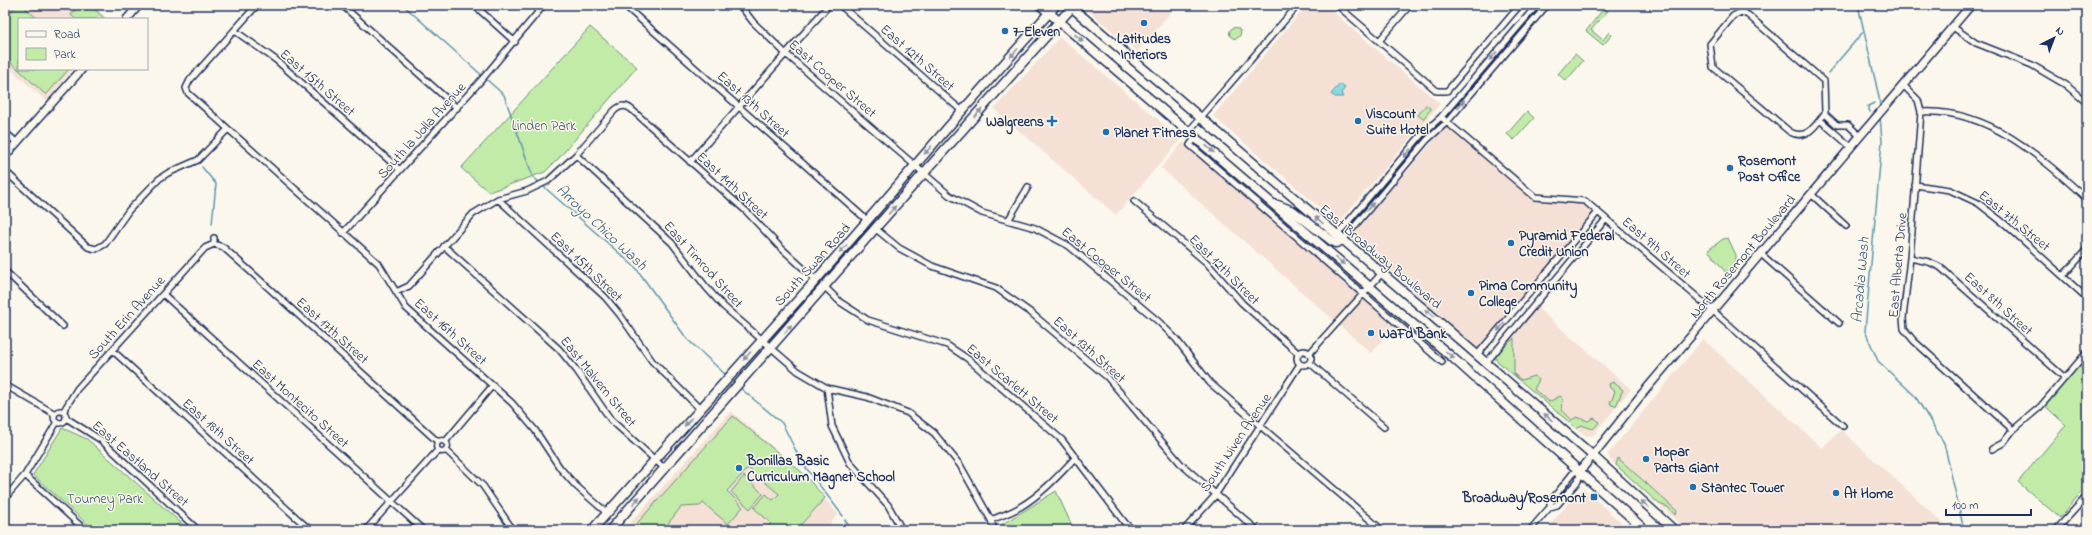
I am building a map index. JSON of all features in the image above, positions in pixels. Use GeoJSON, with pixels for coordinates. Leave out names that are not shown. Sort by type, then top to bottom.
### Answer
{"type":"FeatureCollection","features":[{"type":"Feature","properties":{"kind":"main road"},"geometry":{"type":"LineString","coordinates":[[1040,5],[1370,286],[1580,470],[1645,530]]}},
{"type":"Feature","properties":{"kind":"main road","name":"South Swan Road"},"geometry":{"type":"LineString","coordinates":[[592,530],[816,280],[1056,5]]}},
{"type":"Feature","properties":{"kind":"main road","name":"South Swan Road"},"geometry":{"type":"LineString","coordinates":[[610,530],[1072,6]]}},
{"type":"Feature","properties":{"kind":"main road","name":"East Broadway Boulevard"},"geometry":{"type":"LineString","coordinates":[[1072,6],[1592,455],[1674,530]]}},
{"type":"Feature","properties":{"kind":"main road"},"geometry":{"type":"LineString","coordinates":[[1272,203],[1293,211],[1332,241],[1336,243],[1340,238]]}},
{"type":"Feature","properties":{"kind":"street"},"geometry":{"type":"LineString","coordinates":[[128,18],[139,5]]}},
{"type":"Feature","properties":{"kind":"street"},"geometry":{"type":"LineString","coordinates":[[235,31],[257,5]]}},
{"type":"Feature","properties":{"kind":"street"},"geometry":{"type":"LineString","coordinates":[[342,5],[457,108]]}},
{"type":"Feature","properties":{"kind":"street"},"geometry":{"type":"LineString","coordinates":[[474,5],[515,42]]}},
{"type":"Feature","properties":{"kind":"street","name":"South la Jolla Avenue"},"geometry":{"type":"LineString","coordinates":[[343,233],[457,108],[515,42],[544,5]]}},
{"type":"Feature","properties":{"kind":"street","name":"East 13th Street"},"geometry":{"type":"LineString","coordinates":[[624,5],[868,221]]}},
{"type":"Feature","properties":{"kind":"street","name":"East Cooper Street"},"geometry":{"type":"LineString","coordinates":[[740,5],[753,22],[785,53],[950,195],[982,213],[1009,219],[1035,228],[1056,237],[1069,246],[1159,322],[1176,339],[1210,382],[1382,530]]}},
{"type":"Feature","properties":{"kind":"street"},"geometry":{"type":"LineString","coordinates":[[690,162],[829,5]]}},
{"type":"Feature","properties":{"kind":"street","name":"East 12th Street"},"geometry":{"type":"LineString","coordinates":[[840,5],[962,111]]}},
{"type":"Feature","properties":{"kind":"street"},"geometry":{"type":"LineString","coordinates":[[1189,131],[1298,5]]}},
{"type":"Feature","properties":{"kind":"street"},"geometry":{"type":"LineString","coordinates":[[1337,5],[1438,91],[1443,92],[1447,91],[1520,5]]}},
{"type":"Feature","properties":{"kind":"street"},"geometry":{"type":"LineString","coordinates":[[1379,41],[1410,5]]}},
{"type":"Feature","properties":{"kind":"street"},"geometry":{"type":"LineString","coordinates":[[1340,238],[1374,191],[1422,134],[1441,117],[1537,5]]}},
{"type":"Feature","properties":{"kind":"street"},"geometry":{"type":"LineString","coordinates":[[1340,238],[1380,196],[1427,140],[1447,122],[1547,5]]}},
{"type":"Feature","properties":{"kind":"street","name":"North Rosemont Boulevard"},"geometry":{"type":"LineString","coordinates":[[1580,470],[1811,194],[1972,5]]}},
{"type":"Feature","properties":{"kind":"street"},"geometry":{"type":"LineString","coordinates":[[1740,12],[1748,15],[1824,80],[1825,114],[1806,134],[1799,138],[1713,67],[1711,43],[1736,13],[1740,12]]}},
{"type":"Feature","properties":{"kind":"street"},"geometry":{"type":"LineString","coordinates":[[1954,26],[1976,43],[2032,65],[2066,85],[2087,103]]}},
{"type":"Feature","properties":{"kind":"street","name":"East 16th Street"},"geometry":{"type":"LineString","coordinates":[[235,31],[194,76],[185,89],[379,264],[411,313],[493,385],[527,421],[552,459],[565,474],[607,513]]}},
{"type":"Feature","properties":{"kind":"street","name":"East 15th Street"},"geometry":{"type":"LineString","coordinates":[[235,31],[276,60],[400,170]]}},
{"type":"Feature","properties":{"kind":"street"},"geometry":{"type":"LineString","coordinates":[[1510,36],[1516,41]]}},
{"type":"Feature","properties":{"kind":"street"},"geometry":{"type":"LineString","coordinates":[[1482,69],[1487,74]]}},
{"type":"Feature","properties":{"kind":"street"},"geometry":{"type":"LineString","coordinates":[[5,156],[81,70]]}},
{"type":"Feature","properties":{"kind":"street"},"geometry":{"type":"LineString","coordinates":[[1903,85],[1918,100],[1921,112],[1938,112],[1971,120],[2002,132],[2045,162],[2087,199]]}},
{"type":"Feature","properties":{"kind":"street","name":"East 14th Street"},"geometry":{"type":"LineString","coordinates":[[576,155],[618,107],[628,107],[632,109],[746,211],[779,246],[816,280]]}},
{"type":"Feature","properties":{"kind":"street","name":"East Alberta Drive"},"geometry":{"type":"LineString","coordinates":[[1921,112],[1910,258],[1903,318],[1904,329],[1914,341],[2013,430]]}},
{"type":"Feature","properties":{"kind":"street"},"geometry":{"type":"LineString","coordinates":[[1825,114],[1838,125],[1848,125],[1860,136]]}},
{"type":"Feature","properties":{"kind":"street","name":"East 9th Street"},"geometry":{"type":"LineString","coordinates":[[1441,117],[1535,197],[1585,201],[1714,311],[1843,426]]}},
{"type":"Feature","properties":{"kind":"street"},"geometry":{"type":"LineString","coordinates":[[1820,120],[1852,147]]}},
{"type":"Feature","properties":{"kind":"street"},"geometry":{"type":"LineString","coordinates":[[1835,133],[1842,125]]}},
{"type":"Feature","properties":{"kind":"street"},"geometry":{"type":"LineString","coordinates":[[5,171],[88,247],[96,249],[105,244],[129,210],[159,179],[168,173],[198,160],[228,129]]}},
{"type":"Feature","properties":{"kind":"street"},"geometry":{"type":"LineString","coordinates":[[5,132],[16,142]]}},
{"type":"Feature","properties":{"kind":"street"},"geometry":{"type":"LineString","coordinates":[[1196,137],[1190,145],[1442,362]]}},
{"type":"Feature","properties":{"kind":"street"},"geometry":{"type":"LineString","coordinates":[[396,292],[408,286],[473,214],[498,199],[527,190],[548,181],[576,155]]}},
{"type":"Feature","properties":{"kind":"street","name":"East Timrod Street"},"geometry":{"type":"LineString","coordinates":[[576,155],[661,232],[723,306],[770,349],[798,371],[827,388],[867,398],[908,413],[934,432],[960,465],[991,520],[994,530]]}},
{"type":"Feature","properties":{"kind":"street","name":"East 7th Street"},"geometry":{"type":"LineString","coordinates":[[1915,185],[1950,190],[1978,203],[2087,298]]}},
{"type":"Feature","properties":{"kind":"street"},"geometry":{"type":"LineString","coordinates":[[1009,219],[1028,187]]}},
{"type":"Feature","properties":{"kind":"street"},"geometry":{"type":"LineString","coordinates":[[1374,191],[1380,196]]}},
{"type":"Feature","properties":{"kind":"street"},"geometry":{"type":"LineString","coordinates":[[1811,194],[1846,226]]}},
{"type":"Feature","properties":{"kind":"street","name":"East 15th Street"},"geometry":{"type":"LineString","coordinates":[[498,199],[605,297],[620,315],[652,362],[700,409]]}},
{"type":"Feature","properties":{"kind":"street","name":"East 12th Street"},"geometry":{"type":"LineString","coordinates":[[1134,201],[1207,263],[1242,303],[1299,354]]}},
{"type":"Feature","properties":{"kind":"street"},"geometry":{"type":"LineString","coordinates":[[1477,355],[1598,212]]}},
{"type":"Feature","properties":{"kind":"street"},"geometry":{"type":"LineString","coordinates":[[1486,363],[1606,219]]}},
{"type":"Feature","properties":{"kind":"street","name":"East 13th Street"},"geometry":{"type":"LineString","coordinates":[[876,229],[899,248],[932,266],[996,288],[1030,312],[1118,388],[1161,443],[1181,464],[1257,530]]}},
{"type":"Feature","properties":{"kind":"street"},"geometry":{"type":"LineString","coordinates":[[214,238],[214,244]]}},
{"type":"Feature","properties":{"kind":"street","name":"South Erin Avenue"},"geometry":{"type":"LineString","coordinates":[[62,412],[77,389],[112,350],[205,248],[214,244]]}},
{"type":"Feature","properties":{"kind":"street","name":"East 17th Street"},"geometry":{"type":"LineString","coordinates":[[214,244],[223,247],[240,262],[438,442]]}},
{"type":"Feature","properties":{"kind":"street","name":"East Malvern Street"},"geometry":{"type":"LineString","coordinates":[[444,246],[559,349],[577,371],[611,420],[664,468]]}},
{"type":"Feature","properties":{"kind":"street"},"geometry":{"type":"LineString","coordinates":[[2063,276],[2087,249]]}},
{"type":"Feature","properties":{"kind":"street"},"geometry":{"type":"LineString","coordinates":[[1761,254],[1839,322]]}},
{"type":"Feature","properties":{"kind":"street","name":"East 8th Street"},"geometry":{"type":"LineString","coordinates":[[1910,258],[1929,262],[1940,268],[2065,378]]}},
{"type":"Feature","properties":{"kind":"street"},"geometry":{"type":"LineString","coordinates":[[5,272],[63,326]]}},
{"type":"Feature","properties":{"kind":"street"},"geometry":{"type":"LineString","coordinates":[[1309,354],[1382,273]]}},
{"type":"Feature","properties":{"kind":"street","name":"East Scarlett Street"},"geometry":{"type":"LineString","coordinates":[[824,287],[840,302],[868,320],[947,345],[968,359],[1062,440],[1125,523],[1132,530]]}},
{"type":"Feature","properties":{"kind":"street","name":"East Montecito Street"},"geometry":{"type":"LineString","coordinates":[[163,294],[423,530]]}},
{"type":"Feature","properties":{"kind":"street","name":"East 18th Street"},"geometry":{"type":"LineString","coordinates":[[112,350],[310,530]]}},
{"type":"Feature","properties":{"kind":"street"},"geometry":{"type":"LineString","coordinates":[[1309,354],[1305,352],[1299,354],[1297,359],[1300,364],[1305,365],[1310,362]]}},
{"type":"Feature","properties":{"kind":"street"},"geometry":{"type":"LineString","coordinates":[[1992,449],[2003,443],[2013,430],[2040,407],[2087,352]]}},
{"type":"Feature","properties":{"kind":"street"},"geometry":{"type":"LineString","coordinates":[[1309,354],[1311,358],[1310,362]]}},
{"type":"Feature","properties":{"kind":"street"},"geometry":{"type":"LineString","coordinates":[[1310,362],[1384,427]]}},
{"type":"Feature","properties":{"kind":"street","name":"South Niven Avenue"},"geometry":{"type":"LineString","coordinates":[[1184,530],[1215,494],[1261,426],[1300,364]]}},
{"type":"Feature","properties":{"kind":"street"},"geometry":{"type":"LineString","coordinates":[[5,385],[56,414]]}},
{"type":"Feature","properties":{"kind":"street"},"geometry":{"type":"LineString","coordinates":[[438,450],[436,446],[438,442],[445,442],[493,385]]}},
{"type":"Feature","properties":{"kind":"street"},"geometry":{"type":"LineString","coordinates":[[827,388],[832,426],[850,463],[888,505],[902,530]]}},
{"type":"Feature","properties":{"kind":"street"},"geometry":{"type":"LineString","coordinates":[[56,414],[58,412],[62,412],[66,418],[64,422],[57,422]]}},
{"type":"Feature","properties":{"kind":"street"},"geometry":{"type":"LineString","coordinates":[[5,498],[25,475],[57,422],[55,419],[56,414]]}},
{"type":"Feature","properties":{"kind":"street","name":"East Eastland Street"},"geometry":{"type":"LineString","coordinates":[[66,418],[101,440],[198,530]]}},
{"type":"Feature","properties":{"kind":"street"},"geometry":{"type":"LineString","coordinates":[[445,442],[447,445],[446,450],[482,486],[513,530]]}},
{"type":"Feature","properties":{"kind":"street"},"geometry":{"type":"LineString","coordinates":[[366,530],[392,503],[438,450]]}},
{"type":"Feature","properties":{"kind":"street"},"geometry":{"type":"LineString","coordinates":[[438,450],[443,452],[446,450]]}},
{"type":"Feature","properties":{"kind":"street"},"geometry":{"type":"LineString","coordinates":[[991,520],[1019,508],[1045,489],[1076,457]]}},
{"type":"Feature","properties":{"kind":"street"},"geometry":{"type":"LineString","coordinates":[[1550,507],[1550,502],[1573,473],[1580,470]]}},
{"type":"Feature","properties":{"kind":"street"},"geometry":{"type":"LineString","coordinates":[[1530,530],[1550,507],[1557,505],[1578,481],[1580,470]]}},
{"type":"Feature","properties":{"kind":"street"},"geometry":{"type":"LineString","coordinates":[[25,475],[81,529]]}},
{"type":"Feature","properties":{"kind":"street"},"geometry":{"type":"LineString","coordinates":[[2056,530],[2087,496]]}},
{"type":"Feature","properties":{"kind":"shaded area"},"geometry":{"type":"Polygon","coordinates":[[[5,5],[92,5],[107,18],[18,18],[18,70],[72,70],[46,101],[5,64],[5,5]]]}},
{"type":"Feature","properties":{"kind":"shaded area"},"geometry":{"type":"Polygon","coordinates":[[[1094,5],[1163,5],[1171,12],[1137,52],[1089,11],[1094,5]]]}},
{"type":"Feature","properties":{"kind":"shaded area"},"geometry":{"type":"Polygon","coordinates":[[[1307,5],[1325,5],[1440,104],[1338,223],[1213,116],[1307,5]]]}},
{"type":"Feature","properties":{"kind":"shaded area"},"geometry":{"type":"Polygon","coordinates":[[[1060,37],[1181,139],[1116,215],[994,109],[1060,37]]]}},
{"type":"Feature","properties":{"kind":"shaded area","name":"Pima Community College"},"geometry":{"type":"Polygon","coordinates":[[[1446,126],[1537,201],[1583,204],[1595,212],[1480,350],[1351,236],[1446,126]]]}},
{"type":"Feature","properties":{"kind":"shaded area"},"geometry":{"type":"Polygon","coordinates":[[[1183,142],[1394,326],[1371,353],[1161,168],[1183,142]]]}},
{"type":"Feature","properties":{"kind":"shaded area"},"geometry":{"type":"Polygon","coordinates":[[[1536,307],[1631,389],[1593,435],[1586,436],[1496,360],[1497,354],[1536,307]]]}},
{"type":"Feature","properties":{"kind":"shaded area"},"geometry":{"type":"Polygon","coordinates":[[[1703,339],[1822,448],[1841,430],[1951,530],[1687,530],[1610,460],[1608,454],[1703,339]]]}},
{"type":"Feature","properties":{"kind":"shaded area","name":"Bonillas Basic Curriculum Magnet School"},"geometry":{"type":"Polygon","coordinates":[[[731,411],[804,474],[838,514],[825,530],[624,530],[731,411]]]}},
{"type":"Feature","properties":{"kind":"shaded area"},"geometry":{"type":"Polygon","coordinates":[[[1581,489],[1584,489],[1629,530],[1545,530],[1581,489]]]}},
{"type":"Feature","properties":{"kind":"green space"},"geometry":{"type":"Polygon","coordinates":[[[17,5],[22,5],[37,18],[18,18],[18,69],[5,57],[5,18],[17,5]]]}},
{"type":"Feature","properties":{"kind":"green space"},"geometry":{"type":"Polygon","coordinates":[[[79,5],[90,5],[104,18],[74,18],[71,15],[79,5]]]}},
{"type":"Feature","properties":{"kind":"green space"},"geometry":{"type":"Polygon","coordinates":[[[1604,8],[1608,11],[1591,30],[1603,40],[1609,32],[1612,35],[1603,45],[1586,31],[1604,8]]]}},
{"type":"Feature","properties":{"kind":"green space","name":"Linden Park"},"geometry":{"type":"Polygon","coordinates":[[[590,27],[637,67],[559,158],[545,172],[489,192],[461,168],[590,27]]]}},
{"type":"Feature","properties":{"kind":"green space"},"geometry":{"type":"Polygon","coordinates":[[[1233,28],[1237,28],[1239,29],[1239,37],[1233,38],[1230,35],[1230,31],[1233,28]]]}},
{"type":"Feature","properties":{"kind":"green space"},"geometry":{"type":"Polygon","coordinates":[[[1575,54],[1583,61],[1566,81],[1558,74],[1575,54]]]}},
{"type":"Feature","properties":{"kind":"green space"},"geometry":{"type":"Polygon","coordinates":[[[19,70],[68,70],[46,95],[19,70]]]}},
{"type":"Feature","properties":{"kind":"green space"},"geometry":{"type":"Polygon","coordinates":[[[1426,105],[1431,109],[1423,119],[1418,115],[1426,105]]]}},
{"type":"Feature","properties":{"kind":"green space"},"geometry":{"type":"Polygon","coordinates":[[[1527,111],[1534,118],[1514,140],[1507,134],[1527,111]]]}},
{"type":"Feature","properties":{"kind":"green space"},"geometry":{"type":"Polygon","coordinates":[[[1728,238],[1736,255],[1736,263],[1726,273],[1708,250],[1723,239],[1728,238]]]}},
{"type":"Feature","properties":{"kind":"green space"},"geometry":{"type":"Polygon","coordinates":[[[1514,338],[1514,374],[1521,380],[1534,376],[1539,380],[1534,389],[1549,402],[1560,396],[1563,398],[1562,410],[1572,420],[1577,417],[1588,421],[1594,418],[1600,422],[1593,429],[1581,425],[1577,429],[1496,360],[1496,355],[1514,338]]]}},
{"type":"Feature","properties":{"kind":"green space"},"geometry":{"type":"Polygon","coordinates":[[[2087,357],[2087,485],[2060,518],[2018,482],[2066,425],[2045,406],[2087,357]]]}},
{"type":"Feature","properties":{"kind":"green space"},"geometry":{"type":"Polygon","coordinates":[[[1613,382],[1623,390],[1616,406],[1611,405],[1610,401],[1612,400],[1615,391],[1610,388],[1609,384],[1613,382]]]}},
{"type":"Feature","properties":{"kind":"green space","name":"Bonillas Basic Curriculum Magnet School"},"geometry":{"type":"Polygon","coordinates":[[[733,416],[804,474],[825,498],[796,530],[765,530],[771,523],[754,508],[766,494],[773,500],[779,494],[748,468],[727,491],[743,507],[728,524],[703,503],[700,506],[681,507],[663,530],[631,530],[733,416]]]}},
{"type":"Feature","properties":{"kind":"green space","name":"Toumey Park"},"geometry":{"type":"Polygon","coordinates":[[[62,428],[87,439],[189,530],[94,530],[33,475],[62,428]]]}},
{"type":"Feature","properties":{"kind":"green space"},"geometry":{"type":"Polygon","coordinates":[[[1618,458],[1677,511],[1675,515],[1668,507],[1659,504],[1616,465],[1618,458]]]}},
{"type":"Feature","properties":{"kind":"green space"},"geometry":{"type":"Polygon","coordinates":[[[744,476],[763,494],[750,509],[731,492],[744,476]]]}},
{"type":"Feature","properties":{"kind":"green space"},"geometry":{"type":"Polygon","coordinates":[[[1056,491],[1074,530],[1003,530],[1001,525],[1056,491]]]}},
{"type":"Feature","properties":{"kind":"water"},"geometry":{"type":"Polygon","coordinates":[[[1340,84],[1345,88],[1341,93],[1343,97],[1335,97],[1331,94],[1340,84]]]}},
{"type":"Feature","properties":{"kind":"waterway","name":"Arroyo Chico Wash"},"geometry":{"type":"LineString","coordinates":[[403,5],[504,95],[533,177],[540,183]]}},
{"type":"Feature","properties":{"kind":"waterway","name":"Arcadia Wash"},"geometry":{"type":"LineString","coordinates":[[1858,5],[1879,97],[1880,108]]}},
{"type":"Feature","properties":{"kind":"waterway"},"geometry":{"type":"LineString","coordinates":[[1828,73],[1863,32]]}},
{"type":"Feature","properties":{"kind":"waterway"},"geometry":{"type":"LineString","coordinates":[[1870,112],[1868,106],[1874,103]]}},
{"type":"Feature","properties":{"kind":"waterway","name":"Arcadia Wash"},"geometry":{"type":"LineString","coordinates":[[1880,116],[1882,141],[1865,331],[1878,361],[1915,396],[1944,443],[1964,530]]}},
{"type":"Feature","properties":{"kind":"waterway"},"geometry":{"type":"LineString","coordinates":[[202,167],[216,184],[212,224]]}},
{"type":"Feature","properties":{"kind":"waterway","name":"Arroyo Chico Wash"},"geometry":{"type":"LineString","coordinates":[[543,186],[636,268],[687,339],[726,375]]}},
{"type":"Feature","properties":{"kind":"waterway","name":"Arroyo Chico Wash"},"geometry":{"type":"LineString","coordinates":[[739,387],[782,423],[801,461],[843,516]]}},
{"type":"Feature","properties":{"kind":"waterway","name":"Arroyo Chico Wash"},"geometry":{"type":"LineString","coordinates":[[845,520],[851,530]]}},
{"type":"Feature","properties":{"kind":"place","name":"Latitudes Interiors"},"geometry":{"type":"Point","coordinates":[1144,23]}},
{"type":"Feature","properties":{"kind":"place","name":"7-Eleven"},"geometry":{"type":"Point","coordinates":[1005,31]}},
{"type":"Feature","properties":{"kind":"place","name":"Walgreens"},"geometry":{"type":"Point","coordinates":[1052,121]}},
{"type":"Feature","properties":{"kind":"place","name":"Viscount Suite Hotel"},"geometry":{"type":"Point","coordinates":[1358,121]}},
{"type":"Feature","properties":{"kind":"place","name":"Planet Fitness"},"geometry":{"type":"Point","coordinates":[1106,132]}},
{"type":"Feature","properties":{"kind":"place","name":"Rosemont Post Office"},"geometry":{"type":"Point","coordinates":[1730,168]}},
{"type":"Feature","properties":{"kind":"place","name":"Pyramid Federal Credit Union"},"geometry":{"type":"Point","coordinates":[1511,243]}},
{"type":"Feature","properties":{"kind":"place","name":"Pima Community College"},"geometry":{"type":"Point","coordinates":[1471,293]}},
{"type":"Feature","properties":{"kind":"place","name":"WaFd Bank"},"geometry":{"type":"Point","coordinates":[1371,333]}},
{"type":"Feature","properties":{"kind":"place","name":"Mopar Parts Giant"},"geometry":{"type":"Point","coordinates":[1646,459]}},
{"type":"Feature","properties":{"kind":"place","name":"Bonillas Basic Curriculum Magnet School"},"geometry":{"type":"Point","coordinates":[739,468]}},
{"type":"Feature","properties":{"kind":"place","name":"Stantec Tower"},"geometry":{"type":"Point","coordinates":[1693,487]}},
{"type":"Feature","properties":{"kind":"place","name":"At Home"},"geometry":{"type":"Point","coordinates":[1836,493]}},
{"type":"Feature","properties":{"kind":"place","name":"Broadway/Rosemont"},"geometry":{"type":"Point","coordinates":[1594,497]}}]}
